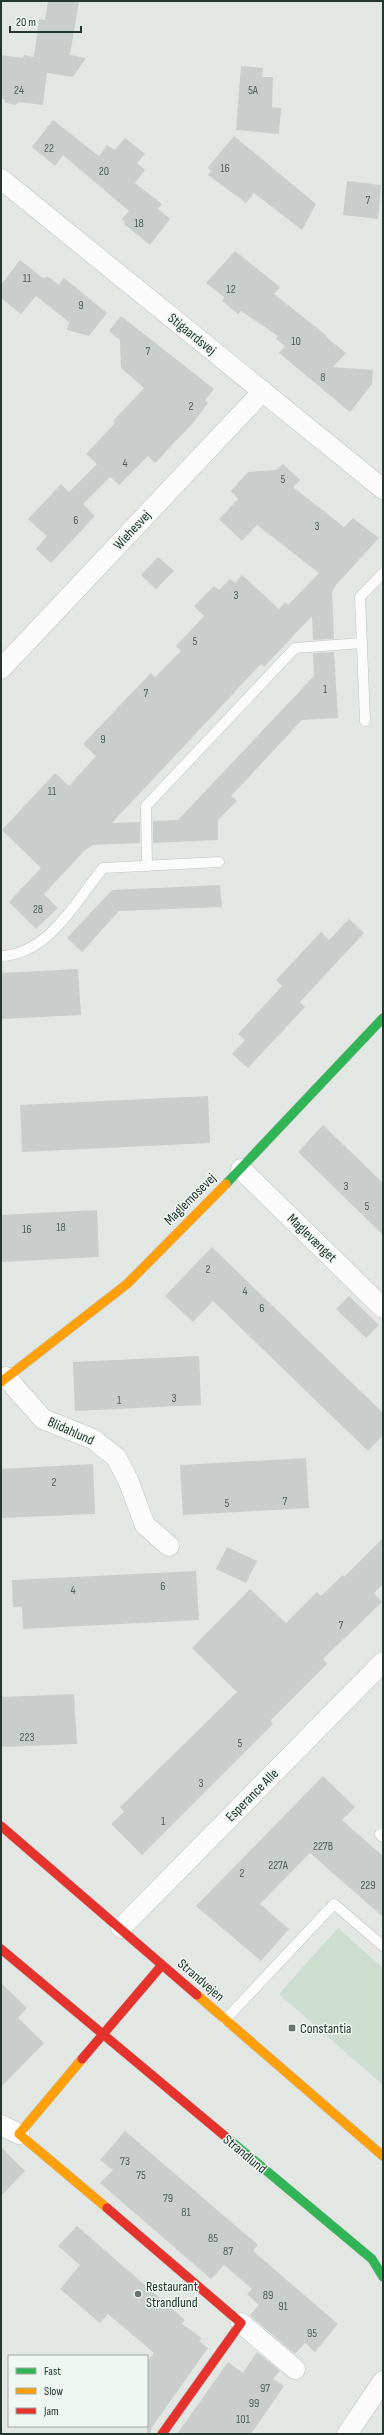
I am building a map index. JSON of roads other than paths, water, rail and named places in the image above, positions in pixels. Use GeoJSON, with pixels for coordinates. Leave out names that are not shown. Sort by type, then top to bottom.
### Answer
{"type":"FeatureCollection","features":[{"type":"Feature","properties":{"kind":"street","name":"Stigaardsvej"},"geometry":{"type":"LineString","coordinates":[[1,179],[383,489]]}},
{"type":"Feature","properties":{"kind":"street","name":"Wiehesvej"},"geometry":{"type":"LineString","coordinates":[[1,669],[263,391]]}},
{"type":"Feature","properties":{"kind":"street","name":"Maglemosevej"},"geometry":{"type":"LineString","coordinates":[[4,1379],[126,1284],[241,1168],[383,1018]]}},
{"type":"Feature","properties":{"kind":"street","name":"Maglevænget"},"geometry":{"type":"LineString","coordinates":[[241,1168],[383,1308]]}},
{"type":"Feature","properties":{"kind":"street","name":"Blidahlund"},"geometry":{"type":"LineString","coordinates":[[4,1379],[43,1419],[93,1439],[116,1457],[128,1480],[145,1525],[169,1546]]}},
{"type":"Feature","properties":{"kind":"street","name":"Esperance Alle"},"geometry":{"type":"LineString","coordinates":[[121,1928],[383,1662]]}},
{"type":"Feature","properties":{"kind":"street","name":"Strandvejen"},"geometry":{"type":"LineString","coordinates":[[1,1826],[121,1928],[383,2156]]}},
{"type":"Feature","properties":{"kind":"street","name":"Strandlund"},"geometry":{"type":"LineString","coordinates":[[1,1949],[372,2259],[383,2277]]}},
{"type":"Feature","properties":{"kind":"street"},"geometry":{"type":"LineString","coordinates":[[19,2134],[162,1965]]}},
{"type":"Feature","properties":{"kind":"street"},"geometry":{"type":"LineString","coordinates":[[1,2125],[19,2134],[219,2302],[241,2324],[295,2369]]}},
{"type":"Feature","properties":{"kind":"street"},"geometry":{"type":"LineString","coordinates":[[162,2434],[241,2324]]}},
{"type":"Feature","properties":{"kind":"street"},"geometry":{"type":"LineString","coordinates":[[346,2434],[383,2381]]}},
{"type":"Feature","properties":{"kind":"lane"},"geometry":{"type":"LineString","coordinates":[[364,721],[360,597],[383,573]]}},
{"type":"Feature","properties":{"kind":"lane"},"geometry":{"type":"LineString","coordinates":[[147,866],[146,806],[295,648],[362,642]]}},
{"type":"Feature","properties":{"kind":"lane"},"geometry":{"type":"LineString","coordinates":[[1,956],[33,946],[48,937],[102,868],[219,862]]}},
{"type":"Feature","properties":{"kind":"lane"},"geometry":{"type":"LineString","coordinates":[[225,2020],[334,1904],[383,1946]]}},
{"type":"Feature","properties":{"kind":"place","name":"Constantia"},"geometry":{"type":"Point","coordinates":[292,2028]}},
{"type":"Feature","properties":{"kind":"place","name":"Restaurant Strandlund"},"geometry":{"type":"Point","coordinates":[138,2294]}}]}
